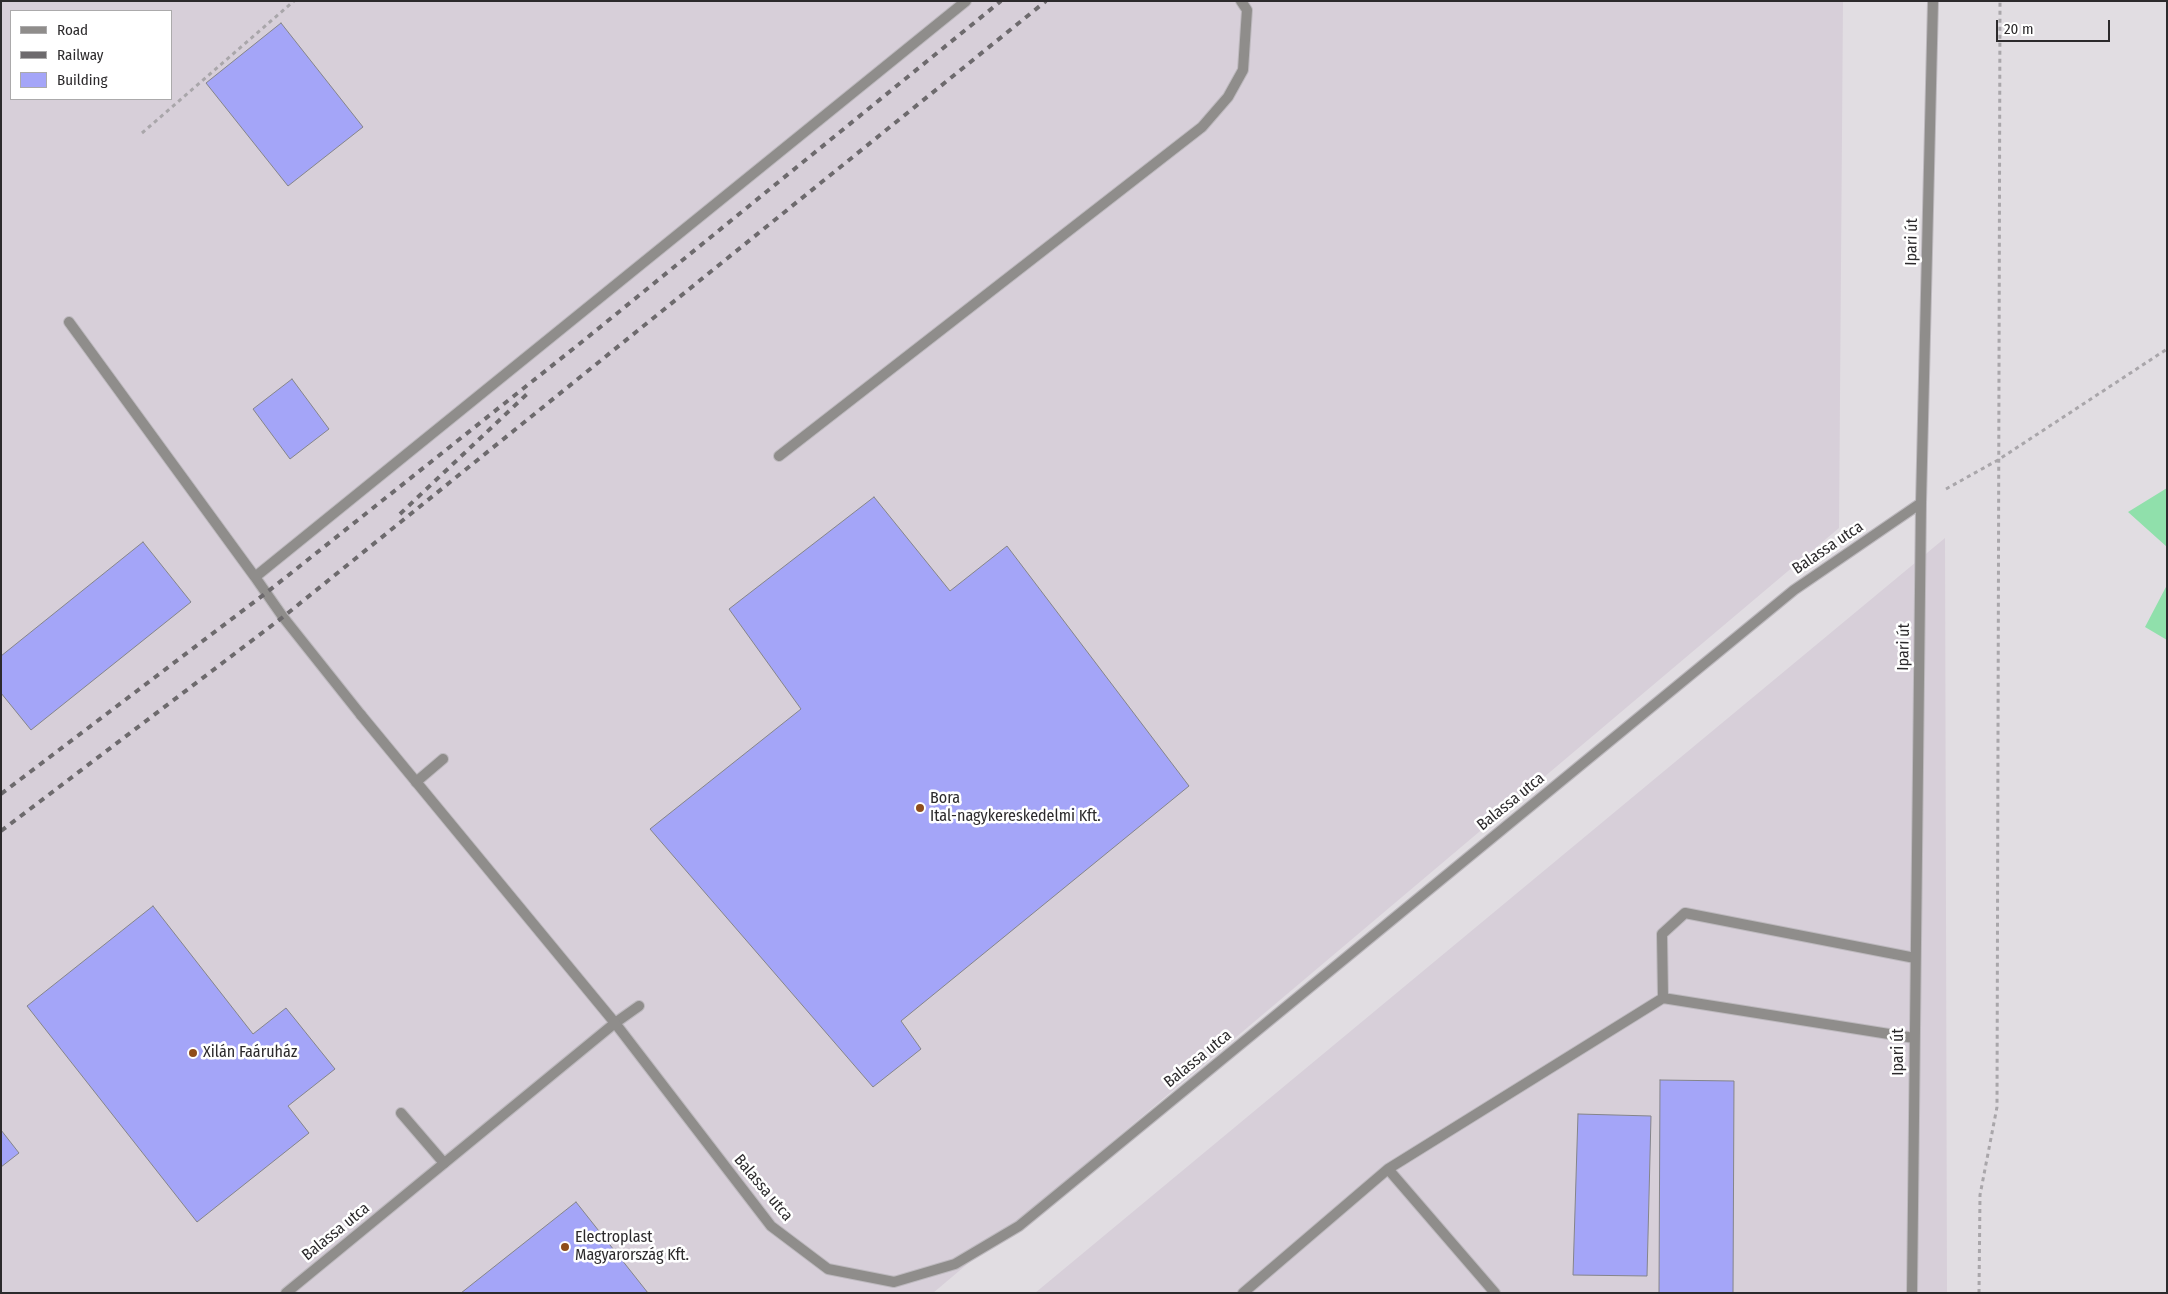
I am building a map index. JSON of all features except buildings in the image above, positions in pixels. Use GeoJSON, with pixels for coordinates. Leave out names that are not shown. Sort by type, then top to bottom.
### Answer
{"type":"FeatureCollection","features":[{"type":"Feature","properties":{"kind":"street"},"geometry":{"type":"LineString","coordinates":[[255,578],[966,1]]}},
{"type":"Feature","properties":{"kind":"street"},"geometry":{"type":"LineString","coordinates":[[779,456],[1202,127],[1228,97],[1243,70],[1247,10],[1241,1]]}},
{"type":"Feature","properties":{"kind":"street","name":"Ipari út"},"geometry":{"type":"LineString","coordinates":[[1912,1293],[1914,958],[1921,503],[1933,1]]}},
{"type":"Feature","properties":{"kind":"street"},"geometry":{"type":"LineString","coordinates":[[69,322],[282,617],[615,1023],[639,1006]]}},
{"type":"Feature","properties":{"kind":"street","name":"Balassa utca"},"geometry":{"type":"LineString","coordinates":[[286,1293],[615,1023],[771,1226],[828,1269],[894,1282],[956,1264],[1019,1226],[1794,590],[1921,503]]}},
{"type":"Feature","properties":{"kind":"street"},"geometry":{"type":"LineString","coordinates":[[416,782],[443,759]]}},
{"type":"Feature","properties":{"kind":"street"},"geometry":{"type":"LineString","coordinates":[[1663,998],[1662,934],[1685,913],[1914,958]]}},
{"type":"Feature","properties":{"kind":"street"},"geometry":{"type":"LineString","coordinates":[[1243,1293],[1388,1169],[1663,998],[1914,1038]]}},
{"type":"Feature","properties":{"kind":"street"},"geometry":{"type":"LineString","coordinates":[[402,1113],[444,1163]]}},
{"type":"Feature","properties":{"kind":"street"},"geometry":{"type":"LineString","coordinates":[[1388,1169],[1495,1293]]}},
{"type":"Feature","properties":{"kind":"path"},"geometry":{"type":"LineString","coordinates":[[142,133],[294,1]]}},
{"type":"Feature","properties":{"kind":"path"},"geometry":{"type":"LineString","coordinates":[[1979,1293],[1980,1196],[1997,1107],[2000,1]]}},
{"type":"Feature","properties":{"kind":"path"},"geometry":{"type":"LineString","coordinates":[[1921,503],[1998,460],[2167,349]]}},
{"type":"Feature","properties":{"kind":"shaded area"},"geometry":{"type":"Polygon","coordinates":[[[1,1],[1843,1],[1839,528],[933,1293],[1,1293],[1,1]]]}},
{"type":"Feature","properties":{"kind":"shaded area"},"geometry":{"type":"Polygon","coordinates":[[[1945,538],[1947,1293],[1035,1293],[1945,538]]]}},
{"type":"Feature","properties":{"kind":"green space"},"geometry":{"type":"Polygon","coordinates":[[[2167,488],[2167,547],[2128,512],[2167,488]]]}},
{"type":"Feature","properties":{"kind":"green space"},"geometry":{"type":"Polygon","coordinates":[[[2167,585],[2167,640],[2145,627],[2167,585]]]}},
{"type":"Feature","properties":{"kind":"railway"},"geometry":{"type":"LineString","coordinates":[[1,794],[266,593],[583,341],[1001,1]]}},
{"type":"Feature","properties":{"kind":"railway"},"geometry":{"type":"LineString","coordinates":[[1,831],[283,617],[1046,1]]}},
{"type":"Feature","properties":{"kind":"railway"},"geometry":{"type":"LineString","coordinates":[[400,514],[527,394]]}},
{"type":"Feature","properties":{"kind":"place","name":"Bora Ital-nagykereskedelmi Kft."},"geometry":{"type":"Point","coordinates":[920,808]}},
{"type":"Feature","properties":{"kind":"place","name":"Xilán Faáruház"},"geometry":{"type":"Point","coordinates":[193,1053]}},
{"type":"Feature","properties":{"kind":"place","name":"Electroplast Magyarország Kft."},"geometry":{"type":"Point","coordinates":[565,1247]}}]}
